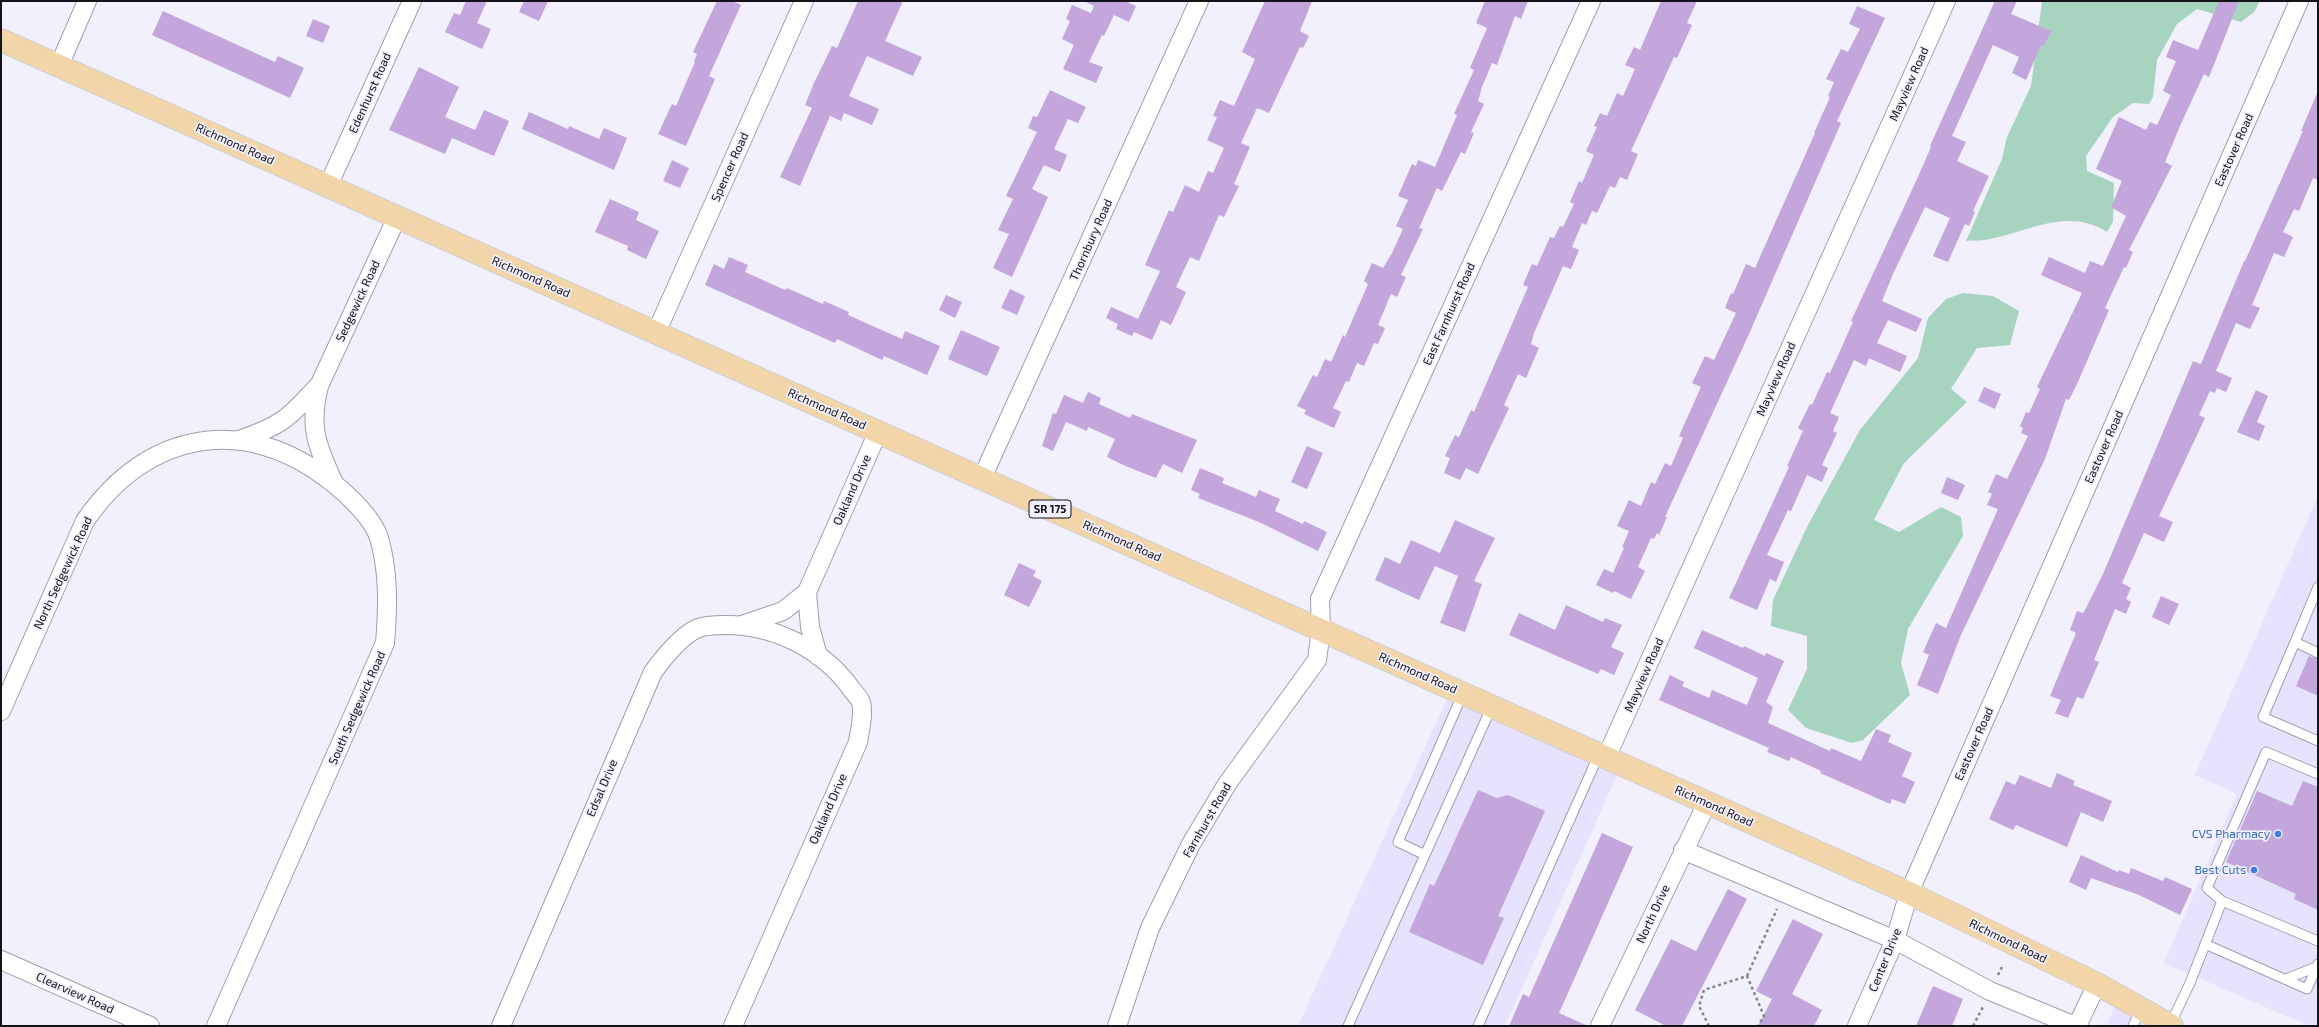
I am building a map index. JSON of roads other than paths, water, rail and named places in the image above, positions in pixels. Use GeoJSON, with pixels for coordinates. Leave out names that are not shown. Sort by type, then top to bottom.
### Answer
{"type":"FeatureCollection","features":[{"type":"Feature","properties":{"kind":"main road","name":"Richmond Road"},"geometry":{"type":"LineString","coordinates":[[1,40],[1909,892],[2097,984],[2137,1017],[2171,1025]]}},
{"type":"Feature","properties":{"kind":"street"},"geometry":{"type":"LineString","coordinates":[[59,66],[87,1]]}},
{"type":"Feature","properties":{"kind":"street","name":"Edenhurst Road"},"geometry":{"type":"LineString","coordinates":[[328,186],[412,1]]}},
{"type":"Feature","properties":{"kind":"street","name":"Spencer Road"},"geometry":{"type":"LineString","coordinates":[[656,333],[804,1]]}},
{"type":"Feature","properties":{"kind":"street","name":"Thornbury Road"},"geometry":{"type":"LineString","coordinates":[[982,478],[1199,1]]}},
{"type":"Feature","properties":{"kind":"street","name":"East Farnhurst Road"},"geometry":{"type":"LineString","coordinates":[[1320,630],[1320,599],[1591,1]]}},
{"type":"Feature","properties":{"kind":"street","name":"Mayview Road"},"geometry":{"type":"LineString","coordinates":[[1603,756],[1946,1]]}},
{"type":"Feature","properties":{"kind":"street","name":"Eastover Road"},"geometry":{"type":"LineString","coordinates":[[1909,892],[2299,1]]}},
{"type":"Feature","properties":{"kind":"street","name":"Sedgewick Road"},"geometry":{"type":"LineString","coordinates":[[319,386],[397,217]]}},
{"type":"Feature","properties":{"kind":"street"},"geometry":{"type":"LineString","coordinates":[[230,439],[270,429],[291,416],[319,386]]}},
{"type":"Feature","properties":{"kind":"street"},"geometry":{"type":"LineString","coordinates":[[319,386],[314,405],[314,423],[318,449],[335,485]]}},
{"type":"Feature","properties":{"kind":"street","name":"Oakland Drive"},"geometry":{"type":"LineString","coordinates":[[807,592],[878,432]]}},
{"type":"Feature","properties":{"kind":"street","name":"South Sedgewick Road"},"geometry":{"type":"LineString","coordinates":[[216,1026],[385,643],[389,595],[379,536],[356,502],[317,470],[288,454],[252,441],[230,439]]}},
{"type":"Feature","properties":{"kind":"street","name":"North Sedgewick Road"},"geometry":{"type":"LineString","coordinates":[[1,712],[85,521],[100,498],[130,471],[170,447],[230,439]]}},
{"type":"Feature","properties":{"kind":"street"},"geometry":{"type":"LineString","coordinates":[[742,625],[783,611],[807,592]]}},
{"type":"Feature","properties":{"kind":"street"},"geometry":{"type":"LineString","coordinates":[[807,592],[810,627],[818,656]]}},
{"type":"Feature","properties":{"kind":"street","name":"Edsal Drive"},"geometry":{"type":"LineString","coordinates":[[501,1026],[653,672],[668,652],[696,628],[715,625],[742,625],[765,630]]}},
{"type":"Feature","properties":{"kind":"street","name":"Oakland Drive"},"geometry":{"type":"LineString","coordinates":[[734,1026],[858,742],[862,717],[860,702],[844,679],[818,656],[792,640],[765,630]]}},
{"type":"Feature","properties":{"kind":"street","name":"Farnhurst Road"},"geometry":{"type":"LineString","coordinates":[[1117,1026],[1150,928],[1191,844],[1227,784],[1317,660],[1320,630]]}},
{"type":"Feature","properties":{"kind":"street","name":"North Drive"},"geometry":{"type":"LineString","coordinates":[[1600,1026],[1683,850],[1707,803]]}},
{"type":"Feature","properties":{"kind":"street"},"geometry":{"type":"LineString","coordinates":[[1683,850],[1895,940],[1990,991],[2076,1026],[2097,984]]}},
{"type":"Feature","properties":{"kind":"street","name":"Center Drive"},"geometry":{"type":"LineString","coordinates":[[1857,1026],[1895,940],[1909,892]]}},
{"type":"Feature","properties":{"kind":"street","name":"Clearview Road"},"geometry":{"type":"LineString","coordinates":[[1,960],[150,1026]]}},
{"type":"Feature","properties":{"kind":"lane"},"geometry":{"type":"LineString","coordinates":[[2318,587],[2263,717],[2318,741]]}},
{"type":"Feature","properties":{"kind":"lane"},"geometry":{"type":"LineString","coordinates":[[2295,642],[2318,653]]}},
{"type":"Feature","properties":{"kind":"lane"},"geometry":{"type":"LineString","coordinates":[[1425,855],[1398,842],[1463,693]]}},
{"type":"Feature","properties":{"kind":"lane"},"geometry":{"type":"LineString","coordinates":[[1348,1026],[1492,706]]}},
{"type":"Feature","properties":{"kind":"lane"},"geometry":{"type":"LineString","coordinates":[[2318,774],[2266,752],[2207,888],[2222,901],[2318,941]]}},
{"type":"Feature","properties":{"kind":"lane"},"geometry":{"type":"LineString","coordinates":[[1478,1026],[1603,756]]}},
{"type":"Feature","properties":{"kind":"lane"},"geometry":{"type":"LineString","coordinates":[[2307,769],[2318,767]]}},
{"type":"Feature","properties":{"kind":"lane"},"geometry":{"type":"LineString","coordinates":[[2171,1025],[2190,983],[2222,901]]}},
{"type":"Feature","properties":{"kind":"lane"},"geometry":{"type":"LineString","coordinates":[[2205,944],[2307,989],[2317,965]]}},
{"type":"Feature","properties":{"kind":"lane"},"geometry":{"type":"LineString","coordinates":[[2286,979],[2317,965]]}},
{"type":"Feature","properties":{"kind":"place","name":"CVS Pharmacy"},"geometry":{"type":"Point","coordinates":[2278,834]}},
{"type":"Feature","properties":{"kind":"place","name":"Best Cuts"},"geometry":{"type":"Point","coordinates":[2254,870]}}]}
